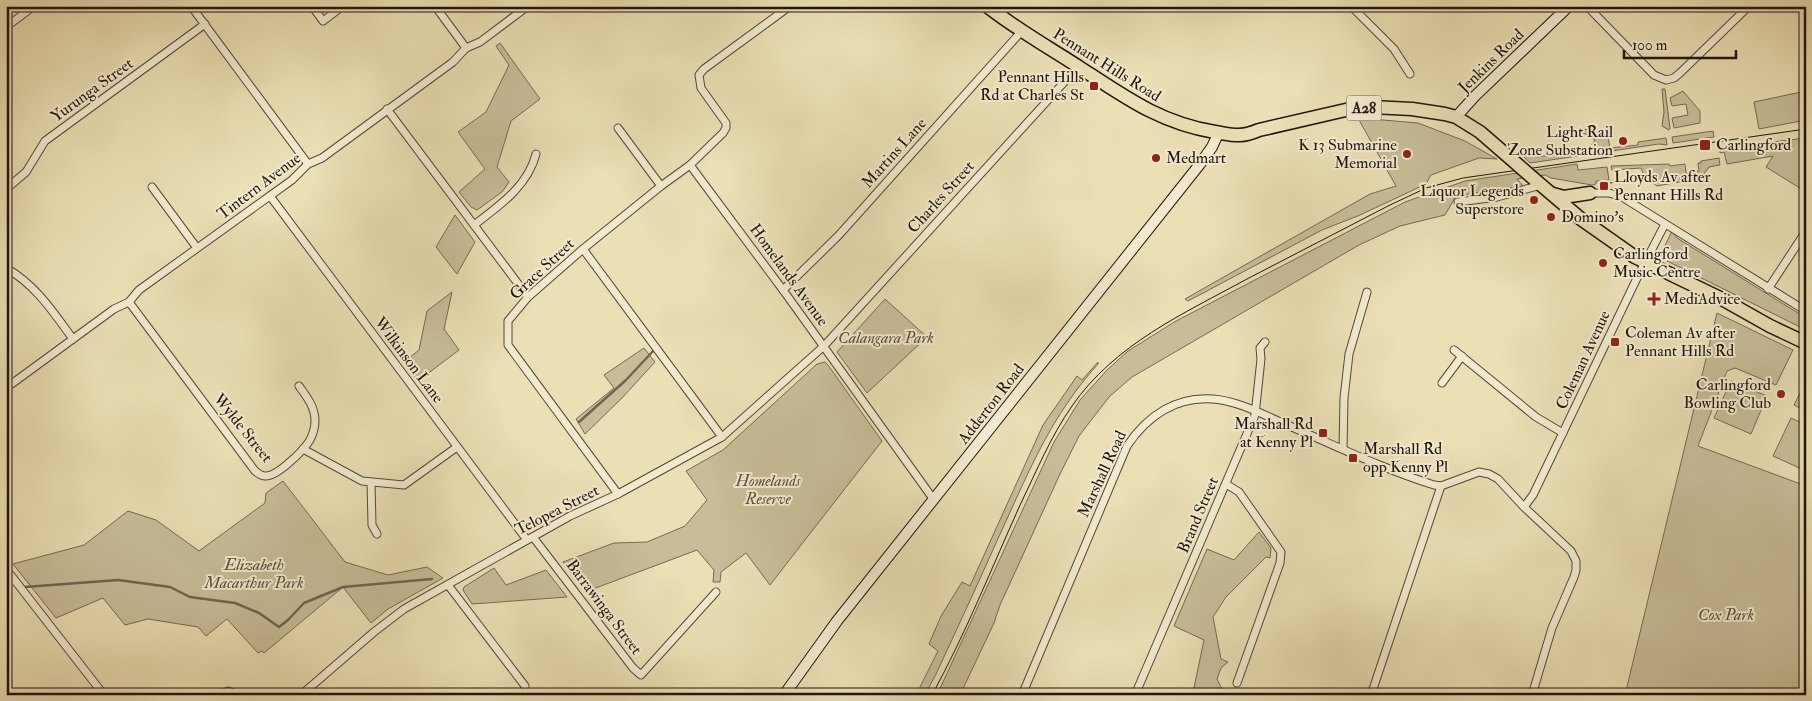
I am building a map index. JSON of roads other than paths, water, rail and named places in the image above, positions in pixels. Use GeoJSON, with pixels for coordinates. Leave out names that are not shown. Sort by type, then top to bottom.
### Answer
{"type":"FeatureCollection","features":[{"type":"Feature","properties":{"kind":"highway","name":"Pennant Hills Road"},"geometry":{"type":"LineString","coordinates":[[987,6],[1021,32],[1121,95],[1159,116],[1185,126],[1219,132],[1233,127],[1248,127],[1260,130],[1325,114],[1363,108],[1412,109],[1456,117],[1480,132],[1542,186],[1608,239],[1645,262],[1722,299],[1806,344]]}},
{"type":"Feature","properties":{"kind":"highway"},"geometry":{"type":"LineString","coordinates":[[1542,186],[1564,197],[1590,193]]}},
{"type":"Feature","properties":{"kind":"main road","name":"Jenkins Road"},"geometry":{"type":"LineString","coordinates":[[1456,117],[1475,96],[1569,6]]}},
{"type":"Feature","properties":{"kind":"main road","name":"Adderton Road"},"geometry":{"type":"LineString","coordinates":[[784,694],[837,621],[1200,164],[1212,147],[1219,132]]}},
{"type":"Feature","properties":{"kind":"street"},"geometry":{"type":"LineString","coordinates":[[6,27],[34,6]]}},
{"type":"Feature","properties":{"kind":"street"},"geometry":{"type":"LineString","coordinates":[[191,6],[308,164]]}},
{"type":"Feature","properties":{"kind":"street"},"geometry":{"type":"LineString","coordinates":[[312,6],[323,21],[343,6]]}},
{"type":"Feature","properties":{"kind":"street"},"geometry":{"type":"LineString","coordinates":[[434,6],[466,48]]}},
{"type":"Feature","properties":{"kind":"street","name":"Tintern Avenue"},"geometry":{"type":"LineString","coordinates":[[6,388],[114,309],[129,302],[139,290],[297,176],[308,164],[322,158],[453,62],[466,48],[480,42],[528,6]]}},
{"type":"Feature","properties":{"kind":"street"},"geometry":{"type":"LineString","coordinates":[[1351,6],[1391,45],[1410,74]]}},
{"type":"Feature","properties":{"kind":"street"},"geometry":{"type":"LineString","coordinates":[[1587,6],[1654,75],[1666,80],[1674,78],[1680,73],[1749,6]]}},
{"type":"Feature","properties":{"kind":"street","name":"Grace Street"},"geometry":{"type":"LineString","coordinates":[[618,494],[508,345],[508,321],[528,297],[583,249],[690,165],[726,128],[726,123],[701,88],[699,75],[704,69],[786,9]]}},
{"type":"Feature","properties":{"kind":"street","name":"Yurunga Street"},"geometry":{"type":"LineString","coordinates":[[6,189],[26,172],[45,141],[205,24]]}},
{"type":"Feature","properties":{"kind":"street","name":"Martins Lane"},"geometry":{"type":"LineString","coordinates":[[783,290],[839,235],[1021,32]]}},
{"type":"Feature","properties":{"kind":"street","name":"Charles Street"},"geometry":{"type":"LineString","coordinates":[[824,346],[1078,67]]}},
{"type":"Feature","properties":{"kind":"street"},"geometry":{"type":"LineString","coordinates":[[388,109],[528,297]]}},
{"type":"Feature","properties":{"kind":"street"},"geometry":{"type":"LineString","coordinates":[[618,128],[662,186]]}},
{"type":"Feature","properties":{"kind":"street"},"geometry":{"type":"LineString","coordinates":[[474,224],[509,198],[533,166],[536,154]]}},
{"type":"Feature","properties":{"kind":"street","name":"Homelands Avenue"},"geometry":{"type":"LineString","coordinates":[[690,165],[824,346],[934,500]]}},
{"type":"Feature","properties":{"kind":"street"},"geometry":{"type":"LineString","coordinates":[[1458,202],[1542,186]]}},
{"type":"Feature","properties":{"kind":"street"},"geometry":{"type":"LineString","coordinates":[[152,187],[198,248]]}},
{"type":"Feature","properties":{"kind":"street"},"geometry":{"type":"LineString","coordinates":[[1590,193],[1609,192],[1618,195],[1806,312]]}},
{"type":"Feature","properties":{"kind":"street","name":"Wilkinson Lane"},"geometry":{"type":"LineString","coordinates":[[270,196],[457,447],[530,538]]}},
{"type":"Feature","properties":{"kind":"street","name":"Coleman Avenue"},"geometry":{"type":"LineString","coordinates":[[1524,507],[1533,495],[1665,224]]}},
{"type":"Feature","properties":{"kind":"street"},"geometry":{"type":"LineString","coordinates":[[1768,288],[1806,231]]}},
{"type":"Feature","properties":{"kind":"street"},"geometry":{"type":"LineString","coordinates":[[583,249],[722,437]]}},
{"type":"Feature","properties":{"kind":"street"},"geometry":{"type":"LineString","coordinates":[[6,268],[30,284],[42,296],[73,340]]}},
{"type":"Feature","properties":{"kind":"street"},"geometry":{"type":"LineString","coordinates":[[1343,449],[1344,398],[1349,354],[1367,292]]}},
{"type":"Feature","properties":{"kind":"street","name":"Wylde Street"},"geometry":{"type":"LineString","coordinates":[[129,302],[255,470],[265,476],[276,473],[303,449],[313,430],[315,415],[312,406],[298,386]]}},
{"type":"Feature","properties":{"kind":"street","name":"Brand Street"},"geometry":{"type":"LineString","coordinates":[[1135,695],[1256,411],[1261,359],[1260,348],[1265,342]]}},
{"type":"Feature","properties":{"kind":"street","name":"Telopea Street"},"geometry":{"type":"LineString","coordinates":[[301,695],[396,615],[570,516],[618,494],[722,437],[824,346]]}},
{"type":"Feature","properties":{"kind":"street"},"geometry":{"type":"LineString","coordinates":[[1454,350],[1536,417],[1563,433]]}},
{"type":"Feature","properties":{"kind":"street"},"geometry":{"type":"LineString","coordinates":[[1442,383],[1462,356]]}},
{"type":"Feature","properties":{"kind":"street","name":"Marshall Road"},"geometry":{"type":"LineString","coordinates":[[1022,695],[1120,463],[1134,436],[1150,418],[1159,412],[1189,400],[1226,400],[1418,480],[1441,486]]}},
{"type":"Feature","properties":{"kind":"street"},"geometry":{"type":"LineString","coordinates":[[303,449],[362,481],[404,485],[457,447]]}},
{"type":"Feature","properties":{"kind":"street"},"geometry":{"type":"LineString","coordinates":[[1371,695],[1441,486],[1472,474],[1484,473],[1498,479],[1574,556],[1576,566],[1574,576],[1546,642],[1532,695]]}},
{"type":"Feature","properties":{"kind":"street"},"geometry":{"type":"LineString","coordinates":[[371,482],[372,525],[377,534]]}},
{"type":"Feature","properties":{"kind":"street"},"geometry":{"type":"LineString","coordinates":[[1226,484],[1239,492],[1282,552],[1280,563],[1237,683]]}},
{"type":"Feature","properties":{"kind":"street","name":"Barrawinga Street"},"geometry":{"type":"LineString","coordinates":[[530,538],[632,668],[641,675],[716,592]]}},
{"type":"Feature","properties":{"kind":"street"},"geometry":{"type":"LineString","coordinates":[[6,569],[104,695]]}},
{"type":"Feature","properties":{"kind":"street"},"geometry":{"type":"LineString","coordinates":[[448,585],[524,686]]}},
{"type":"Feature","properties":{"kind":"street"},"geometry":{"type":"LineString","coordinates":[[220,695],[228,691],[238,695]]}},
{"type":"Feature","properties":{"kind":"waterway"},"geometry":{"type":"LineString","coordinates":[[579,422],[626,380],[654,350]]}},
{"type":"Feature","properties":{"kind":"waterway"},"geometry":{"type":"LineString","coordinates":[[25,587],[118,580],[170,587],[190,597],[235,603],[259,613],[279,627],[304,603],[343,587],[432,579]]}},
{"type":"Feature","properties":{"kind":"waterway"},"geometry":{"type":"LineString","coordinates":[[6,589],[10,587]]}},
{"type":"Feature","properties":{"kind":"tram line"},"geometry":{"type":"LineString","coordinates":[[932,695],[967,624],[1021,503],[1064,417],[1089,384],[1108,365],[1152,332],[1247,279],[1426,188],[1463,178],[1806,129]]}},
{"type":"Feature","properties":{"kind":"place","name":"Pennant Hills Rd at Charles St"},"geometry":{"type":"Point","coordinates":[1094,86]}},
{"type":"Feature","properties":{"kind":"place","name":"Light Rail Zone Substation"},"geometry":{"type":"Point","coordinates":[1623,141]}},
{"type":"Feature","properties":{"kind":"place","name":"Carlingford"},"geometry":{"type":"Point","coordinates":[1705,145]}},
{"type":"Feature","properties":{"kind":"place","name":"K 13 Submarine Memorial"},"geometry":{"type":"Point","coordinates":[1407,154]}},
{"type":"Feature","properties":{"kind":"place","name":"Medmart"},"geometry":{"type":"Point","coordinates":[1156,158]}},
{"type":"Feature","properties":{"kind":"place","name":"Lloyds Av after Pennant Hills Rd"},"geometry":{"type":"Point","coordinates":[1604,186]}},
{"type":"Feature","properties":{"kind":"place","name":"Liquor Legends Superstore"},"geometry":{"type":"Point","coordinates":[1534,200]}},
{"type":"Feature","properties":{"kind":"place","name":"Domino's"},"geometry":{"type":"Point","coordinates":[1551,217]}},
{"type":"Feature","properties":{"kind":"place","name":"Carlingford Music Centre"},"geometry":{"type":"Point","coordinates":[1603,263]}},
{"type":"Feature","properties":{"kind":"place","name":"MediAdvice"},"geometry":{"type":"Point","coordinates":[1654,299]}},
{"type":"Feature","properties":{"kind":"place","name":"Coleman Av after Pennant Hills Rd"},"geometry":{"type":"Point","coordinates":[1615,342]}},
{"type":"Feature","properties":{"kind":"place","name":"Carlingford Bowling Club"},"geometry":{"type":"Point","coordinates":[1781,394]}},
{"type":"Feature","properties":{"kind":"place","name":"Marshall Rd at Kenny Pl"},"geometry":{"type":"Point","coordinates":[1323,433]}},
{"type":"Feature","properties":{"kind":"place","name":"Marshall Rd opp Kenny Pl"},"geometry":{"type":"Point","coordinates":[1353,458]}},
{"type":"Feature","properties":{"kind":"park label","name":"Calangara Park"},"geometry":{"type":"Point","coordinates":[886,338]}},
{"type":"Feature","properties":{"kind":"park label","name":"Homelands Reserve"},"geometry":{"type":"Point","coordinates":[768,490]}},
{"type":"Feature","properties":{"kind":"park label","name":"Elizabeth Macarthur Park"},"geometry":{"type":"Point","coordinates":[254,574]}},
{"type":"Feature","properties":{"kind":"park label","name":"Cox Park"},"geometry":{"type":"Point","coordinates":[1726,615]}}]}
